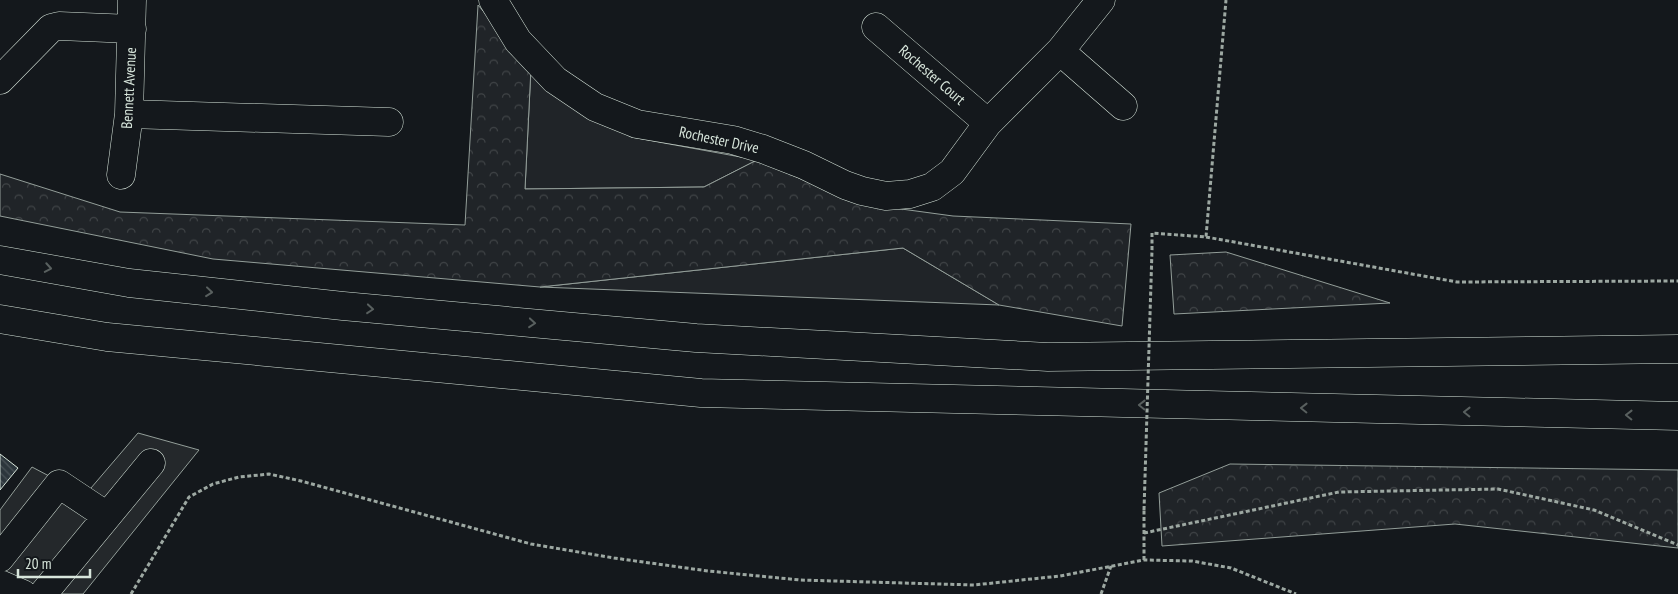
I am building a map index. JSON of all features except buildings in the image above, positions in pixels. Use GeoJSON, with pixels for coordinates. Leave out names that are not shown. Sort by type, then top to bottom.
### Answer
{"type":"FeatureCollection","features":[{"type":"Feature","properties":{"kind":"main road","name":"Bennett Avenue"},"geometry":{"type":"LineString","coordinates":[[121,175],[129,114],[132,0]]}},
{"type":"Feature","properties":{"kind":"main road","name":"Rochester Drive"},"geometry":{"type":"LineString","coordinates":[[493,0],[518,41],[555,80],[595,107],[637,124],[733,140],[756,147],[804,165],[845,185],[886,196],[910,194],[932,188],[952,172],[988,123]]}},
{"type":"Feature","properties":{"kind":"main road"},"geometry":{"type":"LineString","coordinates":[[988,123],[1060,51],[1102,0]]}},
{"type":"Feature","properties":{"kind":"main road"},"geometry":{"type":"LineString","coordinates":[[0,80],[51,28],[59,26],[132,29]]}},
{"type":"Feature","properties":{"kind":"main road","name":"Rochester Court"},"geometry":{"type":"LineString","coordinates":[[876,27],[988,123]]}},
{"type":"Feature","properties":{"kind":"main road"},"geometry":{"type":"LineString","coordinates":[[1060,51],[1123,106]]}},
{"type":"Feature","properties":{"kind":"main road"},"geometry":{"type":"LineString","coordinates":[[129,114],[389,122]]}},
{"type":"Feature","properties":{"kind":"main road"},"geometry":{"type":"LineString","coordinates":[[0,260],[129,283],[343,306],[696,338],[1029,356],[1678,349]]}},
{"type":"Feature","properties":{"kind":"main road"},"geometry":{"type":"LineString","coordinates":[[0,319],[107,337],[701,393],[1678,416]]}},
{"type":"Feature","properties":{"kind":"main road"},"geometry":{"type":"LineString","coordinates":[[43,594],[151,463]]}},
{"type":"Feature","properties":{"kind":"main road"},"geometry":{"type":"LineString","coordinates":[[0,558],[58,484],[107,516]]}},
{"type":"Feature","properties":{"kind":"main road"},"geometry":{"type":"LineString","coordinates":[[0,584],[23,594]]}},
{"type":"Feature","properties":{"kind":"path"},"geometry":{"type":"LineString","coordinates":[[1206,237],[1226,0]]}},
{"type":"Feature","properties":{"kind":"path"},"geometry":{"type":"LineString","coordinates":[[1144,560],[1152,232],[1206,237],[1457,282],[1678,281]]}},
{"type":"Feature","properties":{"kind":"path"},"geometry":{"type":"LineString","coordinates":[[131,594],[188,497],[213,484],[239,476],[269,474],[531,544],[614,558],[718,572],[800,580],[974,585],[1060,576],[1144,560],[1192,561],[1231,568],[1296,594]]}},
{"type":"Feature","properties":{"kind":"path"},"geometry":{"type":"LineString","coordinates":[[1144,533],[1339,492],[1498,489],[1594,510],[1678,545]]}},
{"type":"Feature","properties":{"kind":"path"},"geometry":{"type":"LineString","coordinates":[[1101,594],[1111,565]]}},
{"type":"Feature","properties":{"kind":"green space"},"geometry":{"type":"Polygon","coordinates":[[[478,5],[531,68],[525,189],[704,187],[757,160],[857,203],[953,216],[1131,224],[1122,326],[999,305],[903,248],[540,287],[213,259],[0,216],[0,174],[120,212],[465,225],[478,5]]]}},
{"type":"Feature","properties":{"kind":"green space"},"geometry":{"type":"Polygon","coordinates":[[[531,68],[591,115],[631,137],[757,160],[704,187],[525,189],[531,68]]]}},
{"type":"Feature","properties":{"kind":"green space"},"geometry":{"type":"Polygon","coordinates":[[[903,248],[999,305],[540,287],[903,248]]]}},
{"type":"Feature","properties":{"kind":"green space"},"geometry":{"type":"Polygon","coordinates":[[[1226,252],[1390,303],[1174,314],[1170,255],[1226,252]]]}},
{"type":"Feature","properties":{"kind":"green space"},"geometry":{"type":"Polygon","coordinates":[[[1230,464],[1678,470],[1678,548],[1455,524],[1162,546],[1159,493],[1230,464]]]}},
{"type":"Feature","properties":{"kind":"shaded area"},"geometry":{"type":"Polygon","coordinates":[[[138,433],[199,450],[83,594],[0,594],[0,510],[32,467],[85,495],[138,433]]]}}]}
